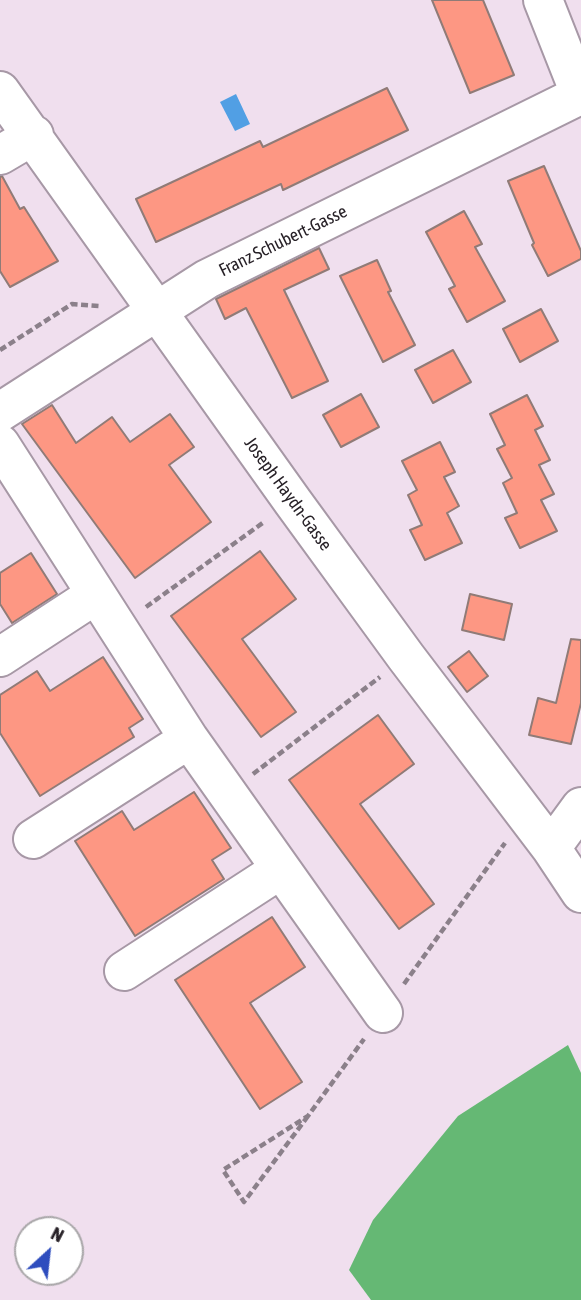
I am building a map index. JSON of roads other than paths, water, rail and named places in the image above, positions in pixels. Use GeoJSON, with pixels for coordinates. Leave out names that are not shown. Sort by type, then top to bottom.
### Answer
{"type":"FeatureCollection","features":[{"type":"Feature","properties":{"kind":"street"},"geometry":{"type":"LineString","coordinates":[[543,0],[581,95]]}},
{"type":"Feature","properties":{"kind":"street","name":"Joseph Haydn-Gasse"},"geometry":{"type":"LineString","coordinates":[[0,91],[34,135],[293,502],[551,848],[581,893]]}},
{"type":"Feature","properties":{"kind":"street","name":"Franz Schubert-Gasse"},"geometry":{"type":"LineString","coordinates":[[0,412],[207,279],[581,95]]}},
{"type":"Feature","properties":{"kind":"street"},"geometry":{"type":"LineString","coordinates":[[0,155],[34,135]]}},
{"type":"Feature","properties":{"kind":"street"},"geometry":{"type":"LineString","coordinates":[[0,444],[189,739],[383,1013]]}},
{"type":"Feature","properties":{"kind":"street"},"geometry":{"type":"LineString","coordinates":[[0,657],[95,594]]}},
{"type":"Feature","properties":{"kind":"street"},"geometry":{"type":"LineString","coordinates":[[33,839],[189,739]]}},
{"type":"Feature","properties":{"kind":"street"},"geometry":{"type":"LineString","coordinates":[[551,848],[581,807]]}},
{"type":"Feature","properties":{"kind":"street"},"geometry":{"type":"LineString","coordinates":[[124,971],[281,869]]}},
{"type":"Feature","properties":{"kind":"water"},"geometry":{"type":"Polygon","coordinates":[[[236,94],[250,124],[235,131],[220,102],[236,94]]]}}]}
